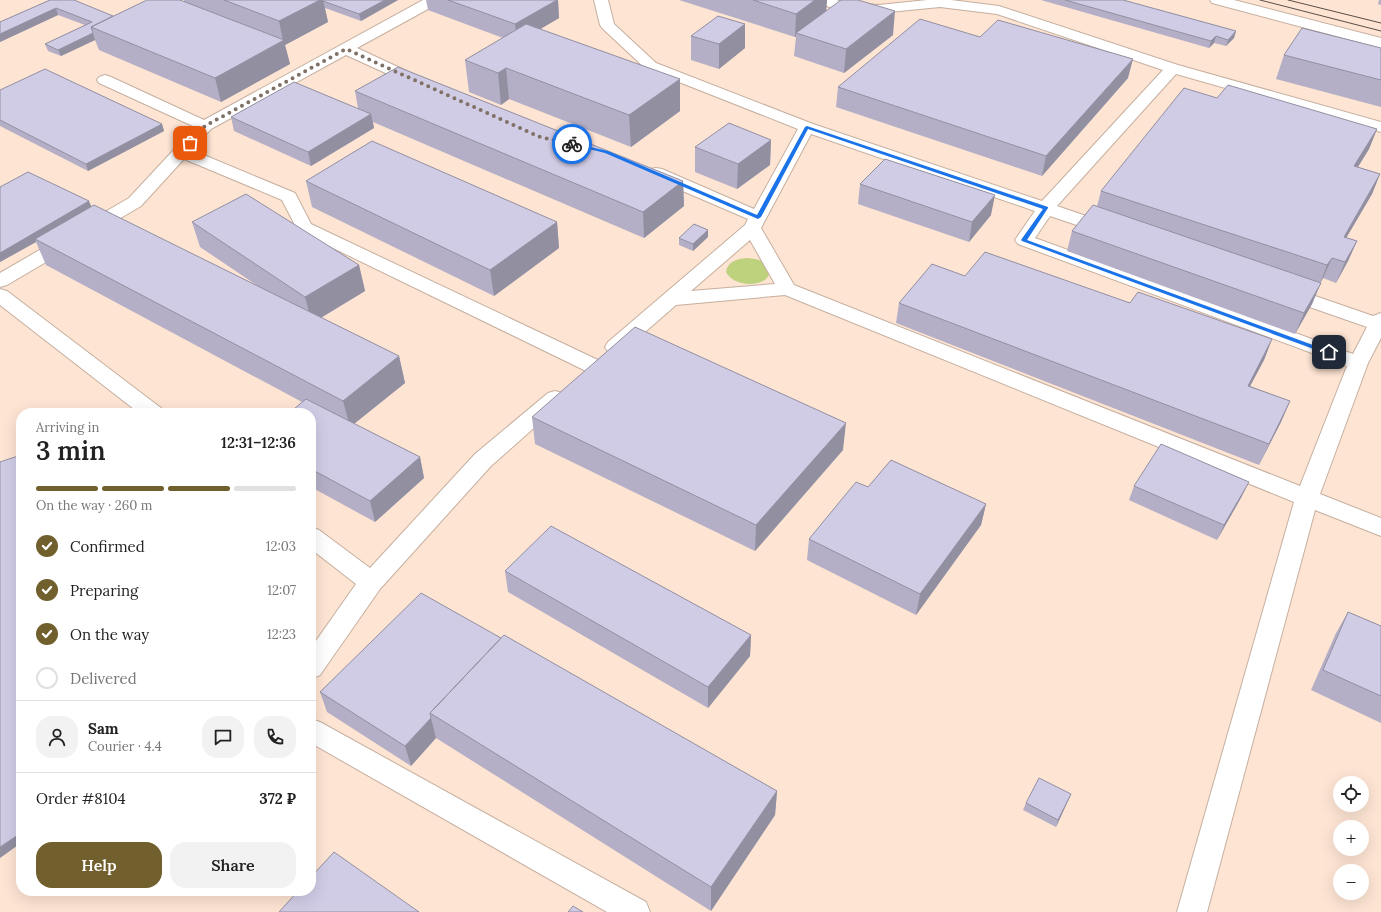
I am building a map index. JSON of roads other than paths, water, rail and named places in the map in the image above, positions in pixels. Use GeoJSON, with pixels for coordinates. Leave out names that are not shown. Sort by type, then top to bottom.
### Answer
{"type":"FeatureCollection","features":[{"type":"Feature","properties":{"kind":"street"},"geometry":{"type":"LineString","coordinates":[[0,281],[135,202],[205,126],[434,0]]}},
{"type":"Feature","properties":{"kind":"street"},"geometry":{"type":"LineString","coordinates":[[602,0],[607,25],[651,66],[807,127],[1127,236]]}},
{"type":"Feature","properties":{"kind":"street"},"geometry":{"type":"LineString","coordinates":[[820,0],[845,7],[879,9],[940,4],[999,10],[1173,68],[1381,127]]}},
{"type":"Feature","properties":{"kind":"street"},"geometry":{"type":"LineString","coordinates":[[1217,0],[1381,43]]}},
{"type":"Feature","properties":{"kind":"street"},"geometry":{"type":"LineString","coordinates":[[346,49],[432,88]]}},
{"type":"Feature","properties":{"kind":"street"},"geometry":{"type":"LineString","coordinates":[[1173,68],[1046,208],[1024,240],[1358,363]]}},
{"type":"Feature","properties":{"kind":"street"},"geometry":{"type":"LineString","coordinates":[[105,80],[205,126]]}},
{"type":"Feature","properties":{"kind":"street"},"geometry":{"type":"LineString","coordinates":[[316,661],[371,582],[483,460],[670,299],[755,223],[807,127]]}},
{"type":"Feature","properties":{"kind":"street"},"geometry":{"type":"LineString","coordinates":[[182,152],[289,197],[304,227],[593,366]]}},
{"type":"Feature","properties":{"kind":"street"},"geometry":{"type":"LineString","coordinates":[[643,168],[755,223],[787,289]]}},
{"type":"Feature","properties":{"kind":"street"},"geometry":{"type":"LineString","coordinates":[[1192,912],[1307,498],[1358,363],[1380,323],[1268,285]]}},
{"type":"Feature","properties":{"kind":"street"},"geometry":{"type":"LineString","coordinates":[[670,299],[787,289],[1381,527]]}},
{"type":"Feature","properties":{"kind":"street"},"geometry":{"type":"LineString","coordinates":[[0,295],[146,408]]}},
{"type":"Feature","properties":{"kind":"street"},"geometry":{"type":"LineString","coordinates":[[316,540],[371,582]]}},
{"type":"Feature","properties":{"kind":"street"},"geometry":{"type":"LineString","coordinates":[[316,733],[635,912]]}},
{"type":"Feature","properties":{"kind":"tram line"},"geometry":{"type":"LineString","coordinates":[[1260,0],[1381,31]]}},
{"type":"Feature","properties":{"kind":"tram line"},"geometry":{"type":"LineString","coordinates":[[1288,0],[1381,23]]}}]}
